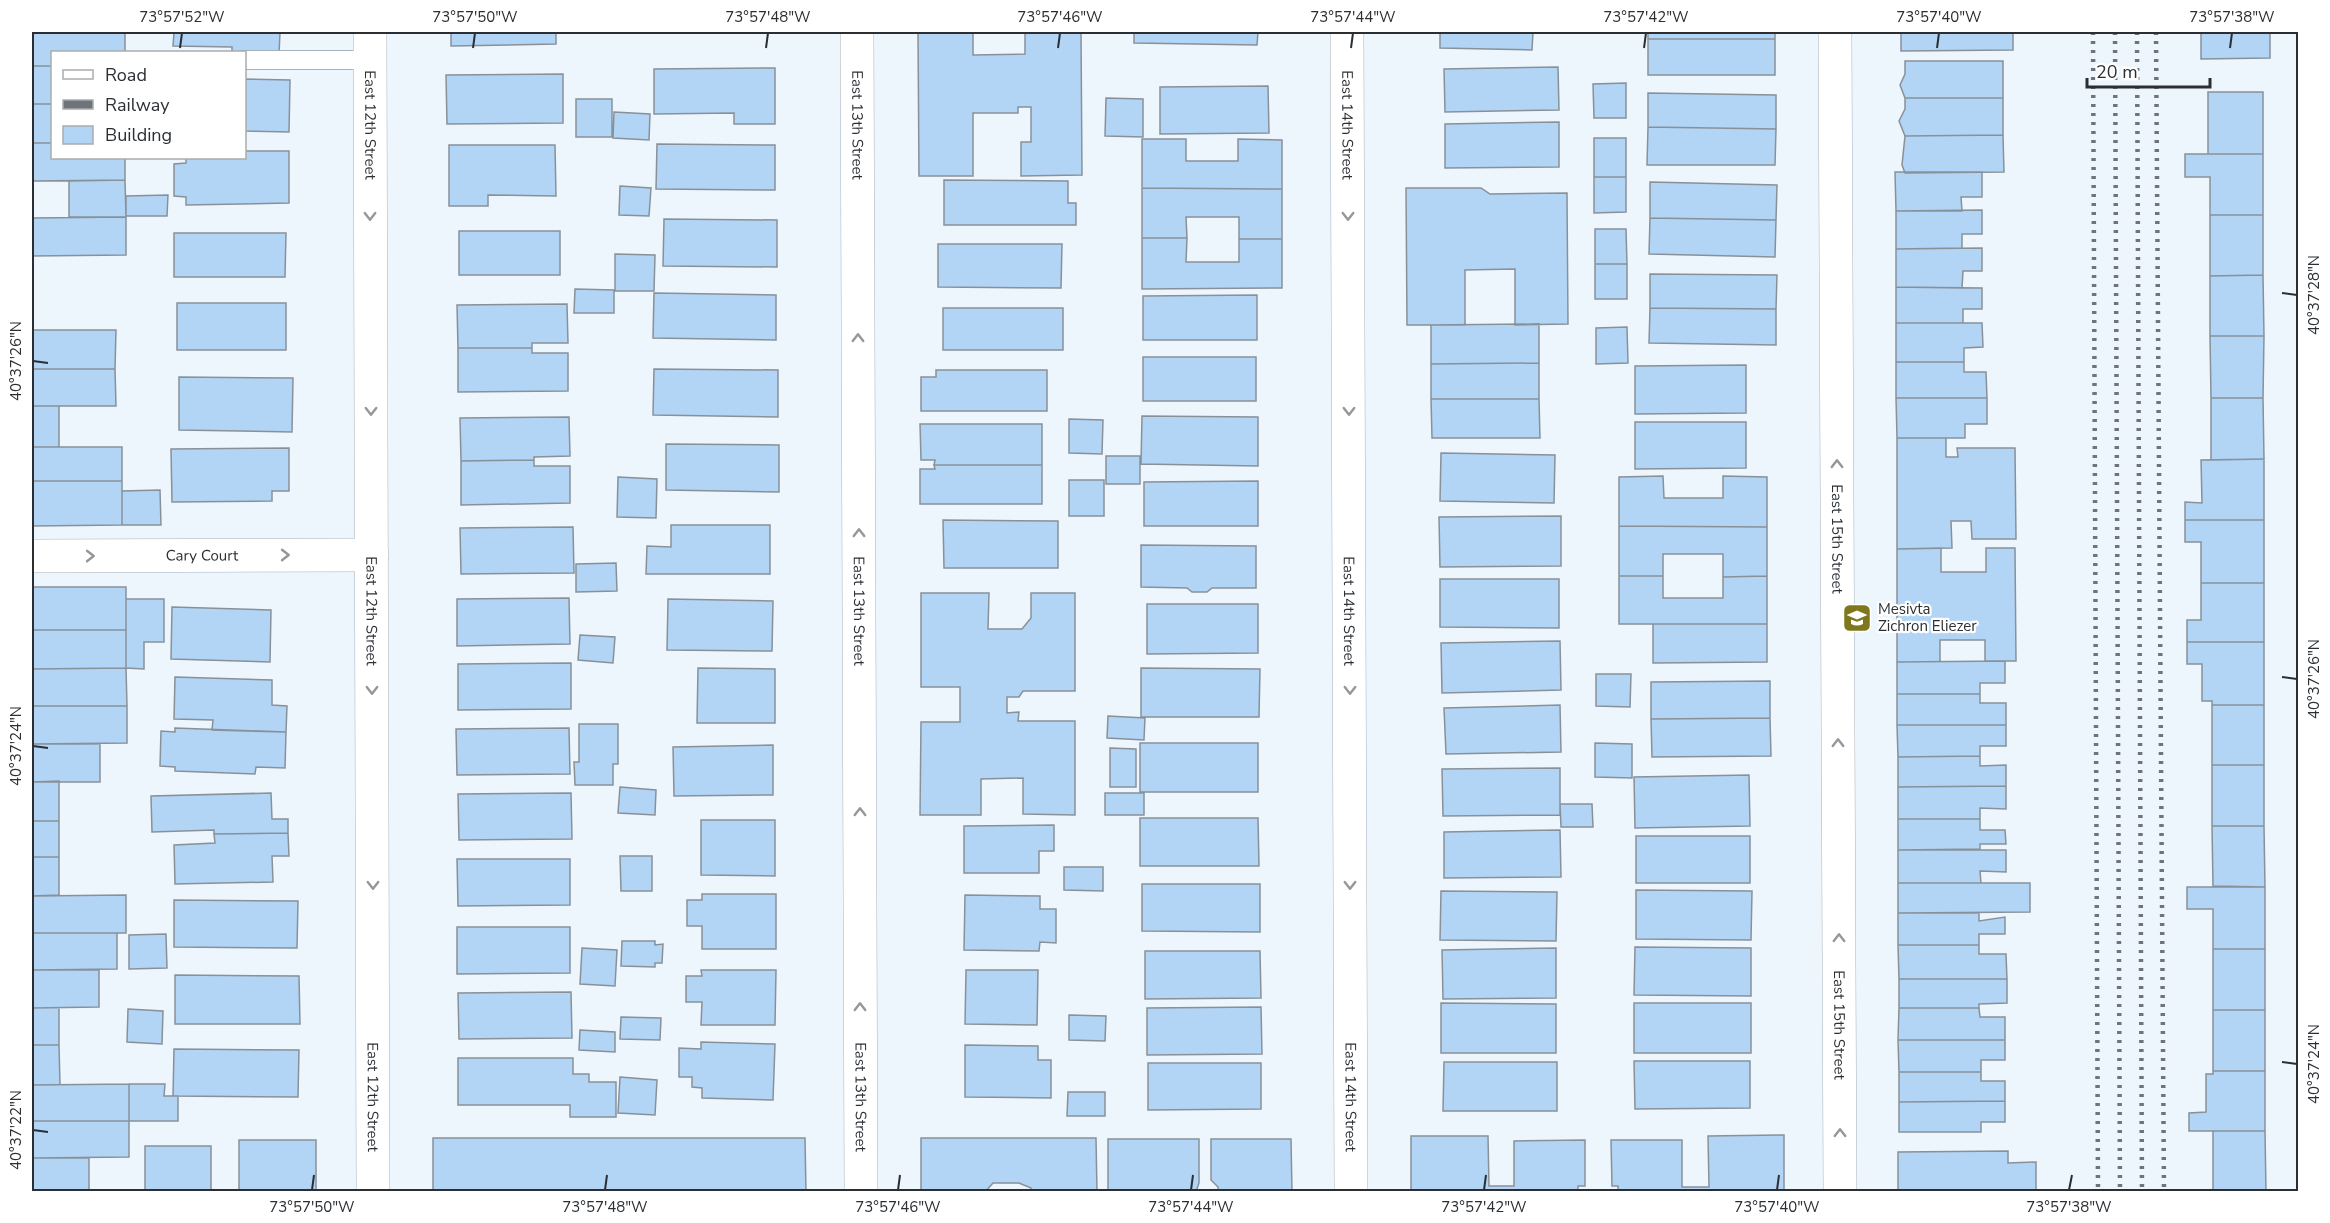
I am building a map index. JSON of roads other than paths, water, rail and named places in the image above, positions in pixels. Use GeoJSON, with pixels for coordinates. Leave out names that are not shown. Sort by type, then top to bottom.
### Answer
{"type":"FeatureCollection","features":[{"type":"Feature","properties":{"kind":"street","name":"East 13th Street"},"geometry":{"type":"LineString","coordinates":[[857,32],[861,1191]]}},
{"type":"Feature","properties":{"kind":"street","name":"East 14th Street"},"geometry":{"type":"LineString","coordinates":[[1347,32],[1352,1191]]}},
{"type":"Feature","properties":{"kind":"street","name":"East 15th Street"},"geometry":{"type":"LineString","coordinates":[[1835,32],[1840,1191]]}},
{"type":"Feature","properties":{"kind":"street","name":"East 12th Street"},"geometry":{"type":"LineString","coordinates":[[370,46],[373,1191]]}},
{"type":"Feature","properties":{"kind":"street","name":"Cary Court"},"geometry":{"type":"LineString","coordinates":[[32,556],[372,555]]}},
{"type":"Feature","properties":{"kind":"lane"},"geometry":{"type":"LineString","coordinates":[[246,60],[370,46]]}},
{"type":"Feature","properties":{"kind":"railway"},"geometry":{"type":"LineString","coordinates":[[2093,32],[2098,1192]]}},
{"type":"Feature","properties":{"kind":"railway"},"geometry":{"type":"LineString","coordinates":[[2115,32],[2120,1192]]}},
{"type":"Feature","properties":{"kind":"railway"},"geometry":{"type":"LineString","coordinates":[[2137,32],[2142,1192]]}},
{"type":"Feature","properties":{"kind":"railway"},"geometry":{"type":"LineString","coordinates":[[2156,32],[2164,1192]]}},
{"type":"Feature","properties":{"kind":"place","name":"Mesivta Zichron Eliezer"},"geometry":{"type":"Point","coordinates":[1857,618]}}]}
